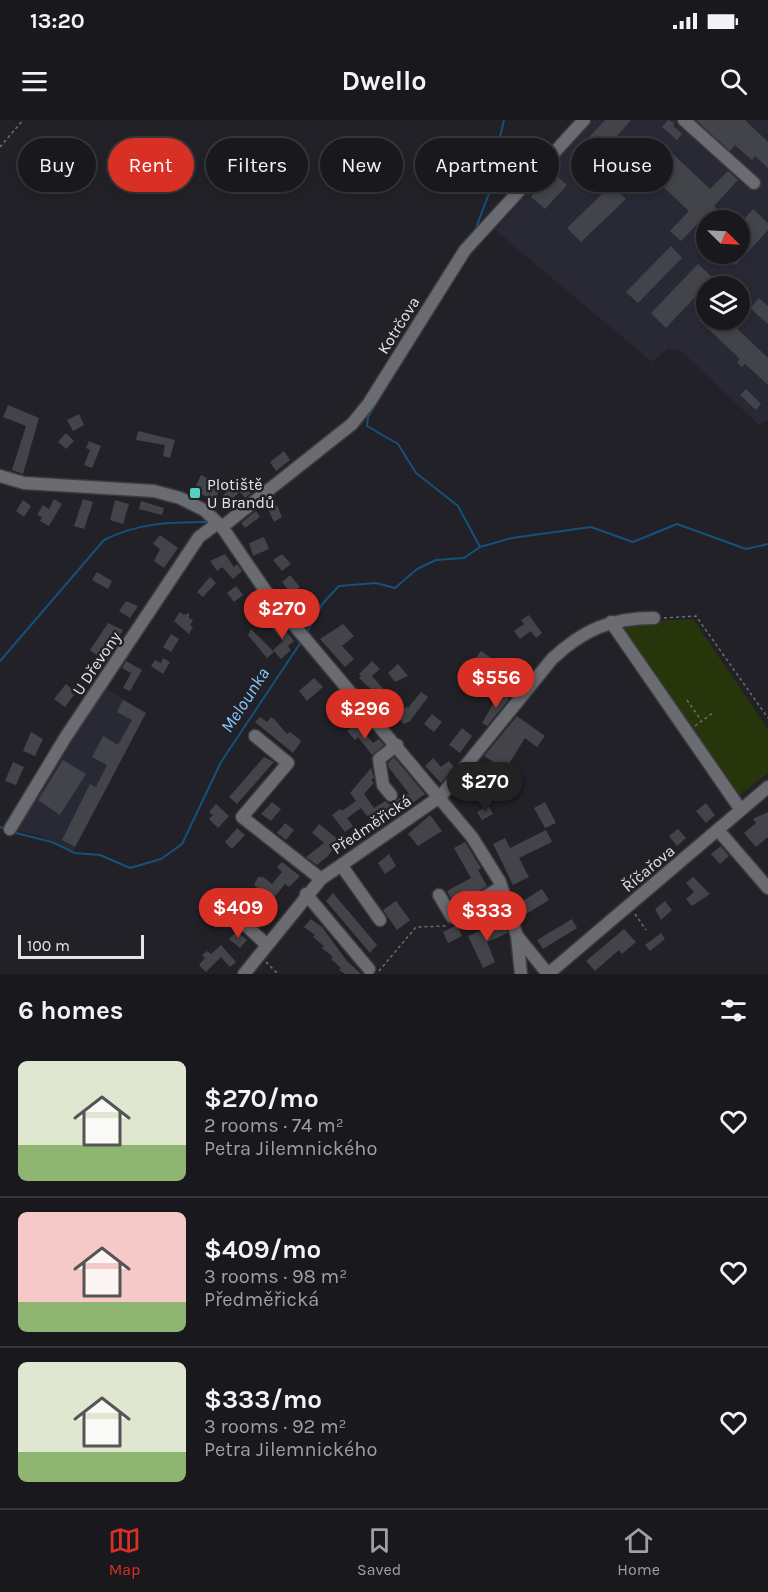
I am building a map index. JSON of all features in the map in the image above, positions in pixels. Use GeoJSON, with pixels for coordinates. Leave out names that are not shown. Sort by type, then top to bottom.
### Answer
{"type":"FeatureCollection","features":[{"type":"Feature","properties":{"kind":"street","name":"Kotrčova"},"geometry":{"type":"LineString","coordinates":[[220,525],[352,424],[369,403],[465,250],[584,120]]}},
{"type":"Feature","properties":{"kind":"street"},"geometry":{"type":"LineString","coordinates":[[684,120],[754,183]]}},
{"type":"Feature","properties":{"kind":"street"},"geometry":{"type":"LineString","coordinates":[[0,476],[24,483],[168,494],[199,507],[220,525],[267,592],[441,796],[472,837],[501,887],[517,936],[521,974]]}},
{"type":"Feature","properties":{"kind":"street","name":"U Dřevony"},"geometry":{"type":"LineString","coordinates":[[10,829],[64,738],[199,537],[220,525]]}},
{"type":"Feature","properties":{"kind":"street"},"geometry":{"type":"LineString","coordinates":[[654,618],[611,622],[741,810]]}},
{"type":"Feature","properties":{"kind":"street","name":"Předměřická"},"geometry":{"type":"LineString","coordinates":[[244,974],[306,894],[321,879],[441,796],[552,659],[573,640],[611,622]]}},
{"type":"Feature","properties":{"kind":"street"},"geometry":{"type":"LineString","coordinates":[[255,736],[288,763],[242,817],[321,879]]}},
{"type":"Feature","properties":{"kind":"street"},"geometry":{"type":"LineString","coordinates":[[391,795],[383,785],[379,759],[397,745]]}},
{"type":"Feature","properties":{"kind":"street","name":"Říčařova"},"geometry":{"type":"LineString","coordinates":[[548,974],[768,787]]}},
{"type":"Feature","properties":{"kind":"street"},"geometry":{"type":"LineString","coordinates":[[718,830],[768,888]]}},
{"type":"Feature","properties":{"kind":"street"},"geometry":{"type":"LineString","coordinates":[[341,865],[380,920]]}},
{"type":"Feature","properties":{"kind":"street"},"geometry":{"type":"LineString","coordinates":[[440,895],[452,916],[501,887]]}},
{"type":"Feature","properties":{"kind":"street"},"geometry":{"type":"LineString","coordinates":[[306,894],[371,969]]}},
{"type":"Feature","properties":{"kind":"street"},"geometry":{"type":"LineString","coordinates":[[228,909],[263,950]]}},
{"type":"Feature","properties":{"kind":"street"},"geometry":{"type":"LineString","coordinates":[[517,936],[548,974]]}},
{"type":"Feature","properties":{"kind":"path"},"geometry":{"type":"LineString","coordinates":[[0,147],[23,120]]}},
{"type":"Feature","properties":{"kind":"path"},"geometry":{"type":"LineString","coordinates":[[654,618],[696,616],[768,718]]}},
{"type":"Feature","properties":{"kind":"path"},"geometry":{"type":"LineString","coordinates":[[687,700],[701,721]]}},
{"type":"Feature","properties":{"kind":"path"},"geometry":{"type":"LineString","coordinates":[[687,731],[714,712]]}},
{"type":"Feature","properties":{"kind":"path"},"geometry":{"type":"LineString","coordinates":[[628,906],[646,930]]}},
{"type":"Feature","properties":{"kind":"path"},"geometry":{"type":"LineString","coordinates":[[371,969],[416,927],[442,928],[452,923]]}},
{"type":"Feature","properties":{"kind":"path"},"geometry":{"type":"LineString","coordinates":[[263,950],[278,974]]}},
{"type":"Feature","properties":{"kind":"shaded area"},"geometry":{"type":"Polygon","coordinates":[[[593,120],[768,120],[768,420],[759,425],[681,351],[668,348],[652,362],[495,230],[529,192],[559,192],[559,158],[571,145],[571,192],[673,192],[673,138],[577,138],[593,120]]]}},
{"type":"Feature","properties":{"kind":"shaded area"},"geometry":{"type":"Polygon","coordinates":[[[104,687],[146,713],[74,851],[44,837],[8,829],[104,687]]]}},
{"type":"Feature","properties":{"kind":"green space"},"geometry":{"type":"Polygon","coordinates":[[[693,619],[768,729],[768,773],[736,798],[617,623],[693,619]]]}},
{"type":"Feature","properties":{"kind":"building"},"geometry":{"type":"Polygon","coordinates":[[[605,120],[631,120],[616,138],[588,138],[605,120]]]}},
{"type":"Feature","properties":{"kind":"building"},"geometry":{"type":"Polygon","coordinates":[[[668,120],[675,123],[673,126],[682,134],[677,140],[662,127],[668,120]]]}},
{"type":"Feature","properties":{"kind":"building"},"geometry":{"type":"Polygon","coordinates":[[[696,120],[745,120],[768,142],[768,168],[755,156],[752,160],[735,145],[730,151],[696,120]]]}},
{"type":"Feature","properties":{"kind":"building"},"geometry":{"type":"Polygon","coordinates":[[[673,154],[710,189],[728,171],[738,180],[714,206],[718,210],[696,210],[696,225],[681,241],[670,231],[689,211],[669,192],[673,192],[673,154]]]}},
{"type":"Feature","properties":{"kind":"building"},"geometry":{"type":"Polygon","coordinates":[[[559,178],[567,185],[545,209],[531,197],[535,192],[559,192],[559,178]]]}},
{"type":"Feature","properties":{"kind":"building"},"geometry":{"type":"Polygon","coordinates":[[[604,192],[619,192],[626,199],[581,242],[567,228],[604,192]]]}},
{"type":"Feature","properties":{"kind":"building"},"geometry":{"type":"Polygon","coordinates":[[[753,209],[768,223],[768,230],[750,250],[750,212],[753,209]]]}},
{"type":"Feature","properties":{"kind":"building"},"geometry":{"type":"Polygon","coordinates":[[[671,246],[682,258],[638,303],[626,292],[671,246]]]}},
{"type":"Feature","properties":{"kind":"building"},"geometry":{"type":"Polygon","coordinates":[[[698,264],[711,276],[696,276],[696,296],[666,328],[651,313],[698,264]]]}},
{"type":"Feature","properties":{"kind":"building"},"geometry":{"type":"Polygon","coordinates":[[[759,298],[768,306],[768,324],[750,308],[759,298]]]}},
{"type":"Feature","properties":{"kind":"building"},"geometry":{"type":"Polygon","coordinates":[[[710,330],[739,330],[768,358],[768,385],[745,364],[742,367],[737,362],[740,359],[710,330]]]}},
{"type":"Feature","properties":{"kind":"building"},"geometry":{"type":"Polygon","coordinates":[[[746,389],[761,404],[756,410],[740,395],[746,389]]]}},
{"type":"Feature","properties":{"kind":"building"},"geometry":{"type":"Polygon","coordinates":[[[8,405],[39,418],[23,474],[12,470],[26,426],[3,417],[8,405]]]}},
{"type":"Feature","properties":{"kind":"building"},"geometry":{"type":"Polygon","coordinates":[[[79,414],[84,425],[73,431],[67,420],[79,414]]]}},
{"type":"Feature","properties":{"kind":"building"},"geometry":{"type":"Polygon","coordinates":[[[138,431],[175,440],[170,458],[163,456],[165,445],[136,440],[138,431]]]}},
{"type":"Feature","properties":{"kind":"building"},"geometry":{"type":"Polygon","coordinates":[[[66,433],[74,441],[66,449],[58,442],[66,433]]]}},
{"type":"Feature","properties":{"kind":"building"},"geometry":{"type":"Polygon","coordinates":[[[89,441],[101,446],[92,468],[84,465],[90,450],[86,448],[89,441]]]}},
{"type":"Feature","properties":{"kind":"building"},"geometry":{"type":"Polygon","coordinates":[[[284,451],[290,460],[276,471],[270,462],[284,451]]]}},
{"type":"Feature","properties":{"kind":"building"},"geometry":{"type":"Polygon","coordinates":[[[201,475],[222,485],[214,501],[194,490],[201,475]]]}},
{"type":"Feature","properties":{"kind":"building"},"geometry":{"type":"Polygon","coordinates":[[[240,480],[251,493],[245,498],[240,492],[226,504],[220,498],[240,480]]]}},
{"type":"Feature","properties":{"kind":"building"},"geometry":{"type":"Polygon","coordinates":[[[54,499],[62,504],[49,526],[40,521],[42,517],[37,515],[43,505],[49,509],[54,499]]]}},
{"type":"Feature","properties":{"kind":"building"},"geometry":{"type":"Polygon","coordinates":[[[83,499],[93,502],[84,529],[74,526],[83,499]]]}},
{"type":"Feature","properties":{"kind":"building"},"geometry":{"type":"Polygon","coordinates":[[[23,500],[31,506],[24,517],[16,511],[23,500]]]}},
{"type":"Feature","properties":{"kind":"building"},"geometry":{"type":"Polygon","coordinates":[[[115,500],[129,504],[123,524],[110,520],[115,500]]]}},
{"type":"Feature","properties":{"kind":"building"},"geometry":{"type":"Polygon","coordinates":[[[141,501],[164,508],[162,515],[139,509],[141,501]]]}},
{"type":"Feature","properties":{"kind":"building"},"geometry":{"type":"Polygon","coordinates":[[[277,505],[282,517],[274,522],[268,509],[277,505]]]}},
{"type":"Feature","properties":{"kind":"building"},"geometry":{"type":"Polygon","coordinates":[[[256,511],[260,517],[245,528],[241,523],[256,511]]]}},
{"type":"Feature","properties":{"kind":"building"},"geometry":{"type":"Polygon","coordinates":[[[160,535],[178,548],[164,568],[154,561],[160,549],[153,544],[160,535]]]}},
{"type":"Feature","properties":{"kind":"building"},"geometry":{"type":"Polygon","coordinates":[[[264,537],[269,549],[253,556],[249,543],[264,537]]]}},
{"type":"Feature","properties":{"kind":"building"},"geometry":{"type":"Polygon","coordinates":[[[225,554],[234,567],[237,564],[242,571],[233,579],[222,567],[217,571],[210,561],[225,554]]]}},
{"type":"Feature","properties":{"kind":"building"},"geometry":{"type":"Polygon","coordinates":[[[282,554],[291,564],[282,571],[273,560],[282,554]]]}},
{"type":"Feature","properties":{"kind":"building"},"geometry":{"type":"Polygon","coordinates":[[[97,572],[112,581],[108,589],[92,580],[97,572]]]}},
{"type":"Feature","properties":{"kind":"building"},"geometry":{"type":"Polygon","coordinates":[[[290,575],[300,587],[291,594],[282,582],[290,575]]]}},
{"type":"Feature","properties":{"kind":"building"},"geometry":{"type":"Polygon","coordinates":[[[210,577],[216,583],[203,597],[197,592],[210,577]]]}},
{"type":"Feature","properties":{"kind":"building"},"geometry":{"type":"Polygon","coordinates":[[[236,586],[243,595],[234,602],[227,593],[236,586]]]}},
{"type":"Feature","properties":{"kind":"building"},"geometry":{"type":"Polygon","coordinates":[[[258,599],[267,611],[257,618],[249,606],[258,599]]]}},
{"type":"Feature","properties":{"kind":"building"},"geometry":{"type":"Polygon","coordinates":[[[126,601],[138,606],[130,618],[119,611],[126,601]]]}},
{"type":"Feature","properties":{"kind":"building"},"geometry":{"type":"Polygon","coordinates":[[[180,612],[184,615],[189,613],[189,618],[193,620],[190,625],[193,627],[189,634],[174,621],[180,612]]]}},
{"type":"Feature","properties":{"kind":"building"},"geometry":{"type":"Polygon","coordinates":[[[529,615],[542,633],[536,638],[531,631],[520,639],[514,631],[524,624],[521,620],[529,615]]]}},
{"type":"Feature","properties":{"kind":"building"},"geometry":{"type":"Polygon","coordinates":[[[277,620],[294,641],[288,646],[291,650],[281,659],[273,650],[283,641],[270,626],[277,620]]]}},
{"type":"Feature","properties":{"kind":"building"},"geometry":{"type":"Polygon","coordinates":[[[108,623],[123,630],[108,652],[111,654],[106,662],[90,650],[108,623]]]}},
{"type":"Feature","properties":{"kind":"building"},"geometry":{"type":"Polygon","coordinates":[[[343,624],[354,636],[342,646],[354,659],[345,667],[320,639],[343,624]]]}},
{"type":"Feature","properties":{"kind":"building"},"geometry":{"type":"Polygon","coordinates":[[[251,629],[274,652],[267,658],[248,635],[251,629]]]}},
{"type":"Feature","properties":{"kind":"building"},"geometry":{"type":"Polygon","coordinates":[[[171,634],[179,639],[171,652],[163,647],[171,634]]]}},
{"type":"Feature","properties":{"kind":"building"},"geometry":{"type":"Polygon","coordinates":[[[481,651],[494,660],[481,680],[470,672],[475,665],[472,663],[481,651]]]}},
{"type":"Feature","properties":{"kind":"building"},"geometry":{"type":"Polygon","coordinates":[[[163,658],[170,662],[163,674],[151,666],[155,660],[161,663],[163,658]]]}},
{"type":"Feature","properties":{"kind":"building"},"geometry":{"type":"Polygon","coordinates":[[[126,661],[142,670],[130,691],[123,688],[131,673],[122,668],[126,661]]]}},
{"type":"Feature","properties":{"kind":"building"},"geometry":{"type":"Polygon","coordinates":[[[372,661],[380,669],[372,676],[387,693],[380,698],[359,678],[361,676],[359,674],[372,661]]]}},
{"type":"Feature","properties":{"kind":"building"},"geometry":{"type":"Polygon","coordinates":[[[398,664],[408,676],[395,682],[388,673],[398,664]]]}},
{"type":"Feature","properties":{"kind":"building"},"geometry":{"type":"Polygon","coordinates":[[[314,678],[323,687],[307,701],[299,691],[314,678]]]}},
{"type":"Feature","properties":{"kind":"building"},"geometry":{"type":"Polygon","coordinates":[[[66,684],[73,690],[71,692],[74,695],[65,707],[54,699],[66,684]]]}},
{"type":"Feature","properties":{"kind":"building"},"geometry":{"type":"Polygon","coordinates":[[[421,692],[428,697],[410,721],[404,724],[396,716],[407,706],[408,708],[421,692]]]}},
{"type":"Feature","properties":{"kind":"building"},"geometry":{"type":"Polygon","coordinates":[[[504,694],[509,699],[487,726],[482,723],[498,695],[504,694]]]}},
{"type":"Feature","properties":{"kind":"building"},"geometry":{"type":"Polygon","coordinates":[[[123,700],[146,713],[75,847],[62,840],[90,784],[96,787],[107,765],[92,757],[103,736],[118,745],[132,720],[117,712],[123,700]]]}},
{"type":"Feature","properties":{"kind":"building"},"geometry":{"type":"Polygon","coordinates":[[[338,704],[345,712],[337,724],[328,714],[338,704]]]}},
{"type":"Feature","properties":{"kind":"building"},"geometry":{"type":"Polygon","coordinates":[[[432,714],[442,722],[434,732],[424,724],[432,714]]]}},
{"type":"Feature","properties":{"kind":"building"},"geometry":{"type":"Polygon","coordinates":[[[517,716],[545,736],[537,747],[525,738],[505,770],[484,756],[517,716]]]}},
{"type":"Feature","properties":{"kind":"building"},"geometry":{"type":"Polygon","coordinates":[[[260,717],[267,722],[271,717],[287,734],[290,732],[299,739],[301,742],[293,753],[255,722],[260,717]]]}},
{"type":"Feature","properties":{"kind":"building"},"geometry":{"type":"Polygon","coordinates":[[[356,724],[373,743],[379,739],[384,745],[372,755],[358,737],[355,740],[347,731],[356,724]]]}},
{"type":"Feature","properties":{"kind":"building"},"geometry":{"type":"Polygon","coordinates":[[[462,728],[472,736],[460,753],[449,745],[462,728]]]}},
{"type":"Feature","properties":{"kind":"building"},"geometry":{"type":"Polygon","coordinates":[[[31,732],[43,739],[35,756],[23,751],[31,732]]]}},
{"type":"Feature","properties":{"kind":"building"},"geometry":{"type":"Polygon","coordinates":[[[264,757],[274,762],[237,804],[229,797],[264,757]]]}},
{"type":"Feature","properties":{"kind":"building"},"geometry":{"type":"Polygon","coordinates":[[[394,757],[425,794],[377,829],[361,808],[347,818],[353,826],[345,832],[332,815],[356,801],[350,793],[371,768],[374,778],[371,780],[374,783],[364,794],[374,808],[385,801],[390,805],[406,794],[410,795],[389,768],[388,763],[394,757]]]}},
{"type":"Feature","properties":{"kind":"building"},"geometry":{"type":"Polygon","coordinates":[[[433,758],[441,767],[449,761],[454,767],[441,783],[425,766],[433,758]]]}},
{"type":"Feature","properties":{"kind":"building"},"geometry":{"type":"Polygon","coordinates":[[[63,760],[86,774],[60,815],[38,800],[63,760]]]}},
{"type":"Feature","properties":{"kind":"building"},"geometry":{"type":"Polygon","coordinates":[[[13,762],[24,767],[16,785],[5,781],[13,762]]]}},
{"type":"Feature","properties":{"kind":"building"},"geometry":{"type":"Polygon","coordinates":[[[469,776],[477,788],[470,798],[466,798],[460,788],[469,776]]]}},
{"type":"Feature","properties":{"kind":"building"},"geometry":{"type":"Polygon","coordinates":[[[272,802],[281,809],[271,821],[261,814],[272,802]]]}},
{"type":"Feature","properties":{"kind":"building"},"geometry":{"type":"Polygon","coordinates":[[[545,802],[556,823],[545,828],[534,808],[545,802]]]}},
{"type":"Feature","properties":{"kind":"building"},"geometry":{"type":"Polygon","coordinates":[[[706,803],[715,815],[706,823],[696,811],[706,803]]]}},
{"type":"Feature","properties":{"kind":"building"},"geometry":{"type":"Polygon","coordinates":[[[216,804],[229,816],[218,828],[209,819],[213,815],[209,812],[216,804]]]}},
{"type":"Feature","properties":{"kind":"building"},"geometry":{"type":"Polygon","coordinates":[[[488,805],[493,814],[482,820],[477,812],[488,805]]]}},
{"type":"Feature","properties":{"kind":"building"},"geometry":{"type":"Polygon","coordinates":[[[768,812],[768,837],[756,847],[744,833],[756,823],[753,819],[768,812]]]}},
{"type":"Feature","properties":{"kind":"building"},"geometry":{"type":"Polygon","coordinates":[[[430,815],[442,831],[418,846],[408,834],[430,815]]]}},
{"type":"Feature","properties":{"kind":"building"},"geometry":{"type":"Polygon","coordinates":[[[285,823],[294,830],[286,840],[277,833],[285,823]]]}},
{"type":"Feature","properties":{"kind":"building"},"geometry":{"type":"Polygon","coordinates":[[[319,824],[339,840],[328,856],[317,865],[306,857],[324,843],[312,833],[319,824]]]}},
{"type":"Feature","properties":{"kind":"building"},"geometry":{"type":"Polygon","coordinates":[[[237,828],[245,835],[232,849],[225,842],[237,828]]]}},
{"type":"Feature","properties":{"kind":"building"},"geometry":{"type":"Polygon","coordinates":[[[678,829],[686,838],[677,846],[669,836],[678,829]]]}},
{"type":"Feature","properties":{"kind":"building"},"geometry":{"type":"Polygon","coordinates":[[[546,830],[552,842],[519,858],[529,877],[513,885],[493,844],[505,838],[510,848],[546,830]]]}},
{"type":"Feature","properties":{"kind":"building"},"geometry":{"type":"Polygon","coordinates":[[[465,842],[481,868],[478,870],[487,886],[455,906],[447,891],[471,878],[454,848],[465,842]]]}},
{"type":"Feature","properties":{"kind":"building"},"geometry":{"type":"Polygon","coordinates":[[[721,846],[729,856],[720,864],[711,854],[721,846]]]}},
{"type":"Feature","properties":{"kind":"building"},"geometry":{"type":"Polygon","coordinates":[[[389,854],[396,866],[385,874],[378,863],[389,854]]]}},
{"type":"Feature","properties":{"kind":"building"},"geometry":{"type":"Polygon","coordinates":[[[282,862],[300,876],[289,887],[285,884],[272,900],[270,898],[267,902],[258,894],[261,891],[254,885],[258,877],[263,877],[272,884],[282,872],[277,867],[282,862]]]}},
{"type":"Feature","properties":{"kind":"building"},"geometry":{"type":"Polygon","coordinates":[[[693,877],[710,894],[692,906],[686,899],[694,892],[686,883],[693,877]]]}},
{"type":"Feature","properties":{"kind":"building"},"geometry":{"type":"Polygon","coordinates":[[[542,889],[549,900],[526,914],[521,902],[542,889]]]}},
{"type":"Feature","properties":{"kind":"building"},"geometry":{"type":"Polygon","coordinates":[[[333,893],[377,945],[370,953],[326,901],[333,893]]]}},
{"type":"Feature","properties":{"kind":"building"},"geometry":{"type":"Polygon","coordinates":[[[396,901],[410,920],[397,930],[383,910],[396,901]]]}},
{"type":"Feature","properties":{"kind":"building"},"geometry":{"type":"Polygon","coordinates":[[[665,901],[672,910],[661,920],[655,909],[665,901]]]}},
{"type":"Feature","properties":{"kind":"building"},"geometry":{"type":"Polygon","coordinates":[[[220,910],[226,918],[216,928],[208,921],[220,910]]]}},
{"type":"Feature","properties":{"kind":"building"},"geometry":{"type":"Polygon","coordinates":[[[311,919],[322,927],[347,961],[361,974],[345,974],[339,970],[341,968],[331,959],[333,957],[313,937],[315,935],[304,927],[311,919]]]}},
{"type":"Feature","properties":{"kind":"building"},"geometry":{"type":"Polygon","coordinates":[[[572,919],[577,928],[543,949],[537,940],[572,919]]]}},
{"type":"Feature","properties":{"kind":"building"},"geometry":{"type":"Polygon","coordinates":[[[502,921],[508,933],[487,942],[495,962],[483,968],[468,936],[502,921]]]}},
{"type":"Feature","properties":{"kind":"building"},"geometry":{"type":"Polygon","coordinates":[[[457,925],[462,936],[448,943],[443,932],[457,925]]]}},
{"type":"Feature","properties":{"kind":"building"},"geometry":{"type":"Polygon","coordinates":[[[624,929],[636,942],[622,954],[619,950],[595,971],[586,961],[624,929]]]}},
{"type":"Feature","properties":{"kind":"building"},"geometry":{"type":"Polygon","coordinates":[[[237,931],[247,940],[240,948],[229,939],[237,931]]]}},
{"type":"Feature","properties":{"kind":"building"},"geometry":{"type":"Polygon","coordinates":[[[661,933],[665,939],[650,951],[645,945],[661,933]]]}},
{"type":"Feature","properties":{"kind":"building"},"geometry":{"type":"Polygon","coordinates":[[[221,945],[236,962],[230,967],[221,957],[206,972],[199,965],[205,958],[202,955],[207,951],[211,954],[221,945]]]}},
{"type":"Feature","properties":{"kind":"waterway"},"geometry":{"type":"LineString","coordinates":[[476,228],[494,180],[495,158],[504,120]]}},
{"type":"Feature","properties":{"kind":"waterway"},"geometry":{"type":"LineString","coordinates":[[469,254],[368,417],[367,426],[398,444],[416,473],[458,506],[480,547]]}},
{"type":"Feature","properties":{"kind":"waterway"},"geometry":{"type":"LineString","coordinates":[[0,661],[104,540],[141,527],[179,522],[206,522]]}},
{"type":"Feature","properties":{"kind":"waterway","name":"Melounka"},"geometry":{"type":"LineString","coordinates":[[307,632],[323,603],[339,586],[376,583],[395,588],[417,569],[436,560],[464,558],[480,547],[512,538],[591,527],[633,542],[677,524],[746,549],[768,544]]}},
{"type":"Feature","properties":{"kind":"waterway","name":"Melounka"},"geometry":{"type":"LineString","coordinates":[[12,832],[52,842],[75,853],[100,855],[130,868],[161,859],[182,844],[221,762],[301,642]]}},
{"type":"Feature","properties":{"kind":"waterway","name":"Melounka"},"geometry":{"type":"LineString","coordinates":[[0,827],[7,830]]}},
{"type":"Feature","properties":{"kind":"place","name":"Plotiště U Brandů"},"geometry":{"type":"Point","coordinates":[195,493]}}]}
